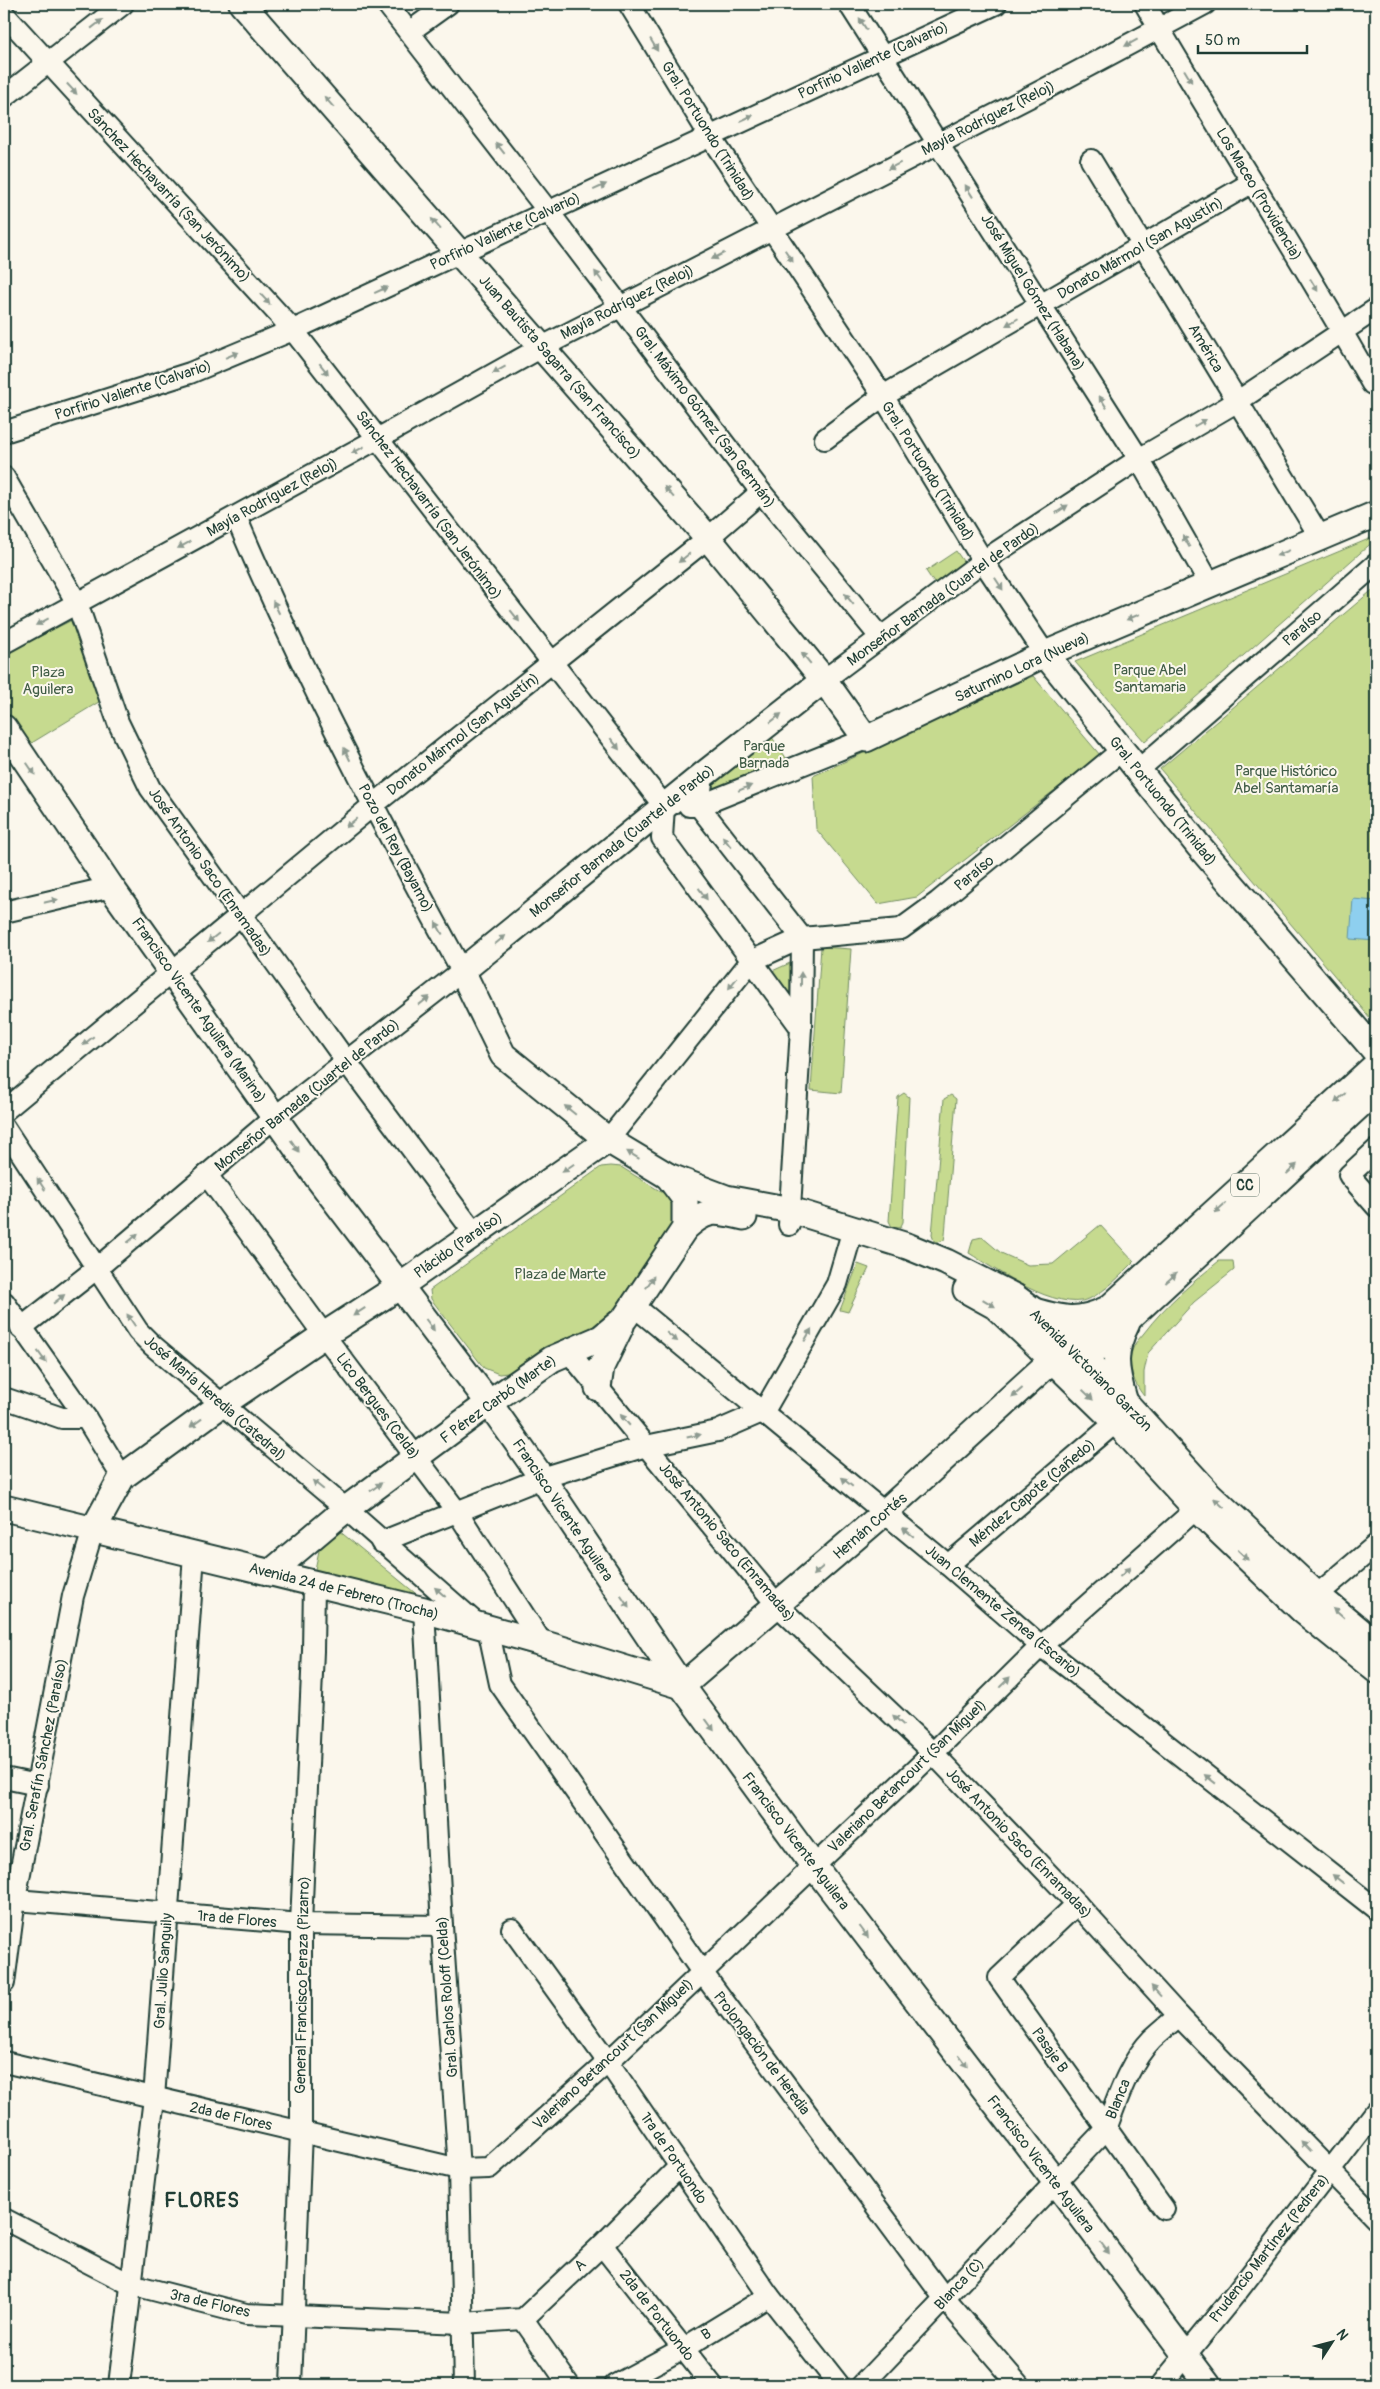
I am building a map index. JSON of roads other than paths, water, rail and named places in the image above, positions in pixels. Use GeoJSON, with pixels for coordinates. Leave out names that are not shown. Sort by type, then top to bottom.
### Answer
{"type":"FeatureCollection","features":[{"type":"Feature","properties":{"kind":"main road","name":"Juan Bautista Sagarra (San Francisco)"},"geometry":{"type":"LineString","coordinates":[[242,4],[708,538],[824,680],[866,739]]}},
{"type":"Feature","properties":{"kind":"main road","name":"Saturnino Lora (Nueva)"},"geometry":{"type":"LineString","coordinates":[[866,739],[1045,654],[1376,514]]}},
{"type":"Feature","properties":{"kind":"main road","name":"Gral. Portuondo (Trinidad)"},"geometry":{"type":"LineString","coordinates":[[1045,654],[1137,771],[1376,1052]]}},
{"type":"Feature","properties":{"kind":"main road","name":"Monseñor Barnada (Cuartel de Pardo)"},"geometry":{"type":"LineString","coordinates":[[462,971],[664,806],[824,680]]}},
{"type":"Feature","properties":{"kind":"main road","name":"Francisco Vicente Aguilera (Marina)"},"geometry":{"type":"LineString","coordinates":[[4,728],[111,887],[317,1176],[400,1286]]}},
{"type":"Feature","properties":{"kind":"main road","name":"Pozo del Rey (Bayamo)"},"geometry":{"type":"LineString","coordinates":[[462,971],[503,1055],[608,1140]]}},
{"type":"Feature","properties":{"kind":"main road","name":"CC"},"geometry":{"type":"LineString","coordinates":[[1125,1308],[1376,1065]]}},
{"type":"Feature","properties":{"kind":"main road","name":"CC"},"geometry":{"type":"LineString","coordinates":[[1034,1310],[1063,1319],[1090,1318],[1125,1308],[1376,1090]]}},
{"type":"Feature","properties":{"kind":"main road","name":"Avenida Victoriano Garzón"},"geometry":{"type":"LineString","coordinates":[[608,1140],[668,1176],[726,1198],[851,1236],[914,1263],[995,1306],[1069,1355]]}},
{"type":"Feature","properties":{"kind":"main road","name":"Plácido (Paraíso)"},"geometry":{"type":"LineString","coordinates":[[92,1530],[122,1477],[221,1405],[324,1334],[400,1286],[608,1140]]}},
{"type":"Feature","properties":{"kind":"main road"},"geometry":{"type":"LineString","coordinates":[[668,1176],[685,1199],[685,1228]]}},
{"type":"Feature","properties":{"kind":"main road","name":"Avenida Victoriano Garzón"},"geometry":{"type":"LineString","coordinates":[[685,1228],[698,1217],[713,1211],[790,1217]]}},
{"type":"Feature","properties":{"kind":"main road","name":"F Pérez Carbó (Marte)"},"geometry":{"type":"LineString","coordinates":[[270,1573],[346,1509],[552,1359],[601,1338],[629,1312],[685,1228]]}},
{"type":"Feature","properties":{"kind":"main road","name":"Avenida Victoriano Garzón"},"geometry":{"type":"LineString","coordinates":[[851,1236],[907,1246],[946,1262],[1015,1297],[1034,1310],[1069,1355],[1120,1412],[1196,1509],[1303,1611],[1376,1670]]}},
{"type":"Feature","properties":{"kind":"main road","name":"Francisco Vicente Aguilera"},"geometry":{"type":"LineString","coordinates":[[400,1286],[542,1478],[682,1686],[813,1865],[1055,2181],[1208,2385]]}},
{"type":"Feature","properties":{"kind":"main road","name":"Hernán Cortés"},"geometry":{"type":"LineString","coordinates":[[682,1686],[1125,1308]]}},
{"type":"Feature","properties":{"kind":"main road"},"geometry":{"type":"LineString","coordinates":[[1120,1412],[1116,1372],[1116,1347],[1125,1308]]}},
{"type":"Feature","properties":{"kind":"main road"},"geometry":{"type":"LineString","coordinates":[[598,1388],[598,1378],[603,1362],[629,1312]]}},
{"type":"Feature","properties":{"kind":"main road","name":"Avenida Victoriano Garzón"},"geometry":{"type":"LineString","coordinates":[[1120,1412],[1317,1595],[1376,1644]]}},
{"type":"Feature","properties":{"kind":"main road","name":"Avenida 24 de Febrero (Trocha)"},"geometry":{"type":"LineString","coordinates":[[4,1508],[424,1610],[542,1643],[682,1686]]}},
{"type":"Feature","properties":{"kind":"main road"},"geometry":{"type":"LineString","coordinates":[[314,1584],[308,1557],[315,1534]]}},
{"type":"Feature","properties":{"kind":"street"},"geometry":{"type":"LineString","coordinates":[[4,97],[123,4]]}},
{"type":"Feature","properties":{"kind":"street","name":"Gral. Máximo Gómez (San Germán)"},"geometry":{"type":"LineString","coordinates":[[387,4],[548,210],[761,492],[880,636]]}},
{"type":"Feature","properties":{"kind":"street"},"geometry":{"type":"LineString","coordinates":[[410,32],[448,4]]}},
{"type":"Feature","properties":{"kind":"street","name":"Gral. Portuondo (Trinidad)"},"geometry":{"type":"LineString","coordinates":[[629,4],[710,136],[883,396],[983,561],[1045,654]]}},
{"type":"Feature","properties":{"kind":"street","name":"José Miguel Gómez (Habana)"},"geometry":{"type":"LineString","coordinates":[[850,4],[1139,459],[1210,584]]}},
{"type":"Feature","properties":{"kind":"street","name":"Porfirio Valiente (Calvario)"},"geometry":{"type":"LineString","coordinates":[[4,432],[190,373],[294,330],[461,253],[548,210],[996,4]]}},
{"type":"Feature","properties":{"kind":"street","name":"Los Maceo (Providencia)"},"geometry":{"type":"LineString","coordinates":[[1146,4],[1251,183],[1342,330],[1372,384]]}},
{"type":"Feature","properties":{"kind":"street","name":"Mayía Rodríguez (Reloj)"},"geometry":{"type":"LineString","coordinates":[[4,642],[236,517],[542,346],[1205,4]]}},
{"type":"Feature","properties":{"kind":"street","name":"Sánchez Hechavarría (San Jerónimo)"},"geometry":{"type":"LineString","coordinates":[[4,14],[294,330],[379,438],[551,664],[664,806]]}},
{"type":"Feature","properties":{"kind":"street","name":"América"},"geometry":{"type":"LineString","coordinates":[[1091,160],[1320,537]]}},
{"type":"Feature","properties":{"kind":"street","name":"Donato Mármol (San Agustín)"},"geometry":{"type":"LineString","coordinates":[[825,440],[883,396],[1251,183]]}},
{"type":"Feature","properties":{"kind":"street","name":"Monseñor Barnada (Cuartel de Pardo)"},"geometry":{"type":"LineString","coordinates":[[824,680],[880,636],[983,561],[1139,459],[1238,401],[1376,309]]}},
{"type":"Feature","properties":{"kind":"street","name":"José Antonio Saco (Enramadas)"},"geometry":{"type":"LineString","coordinates":[[4,477],[77,603],[118,722],[150,788],[346,1061],[474,1234]]}},
{"type":"Feature","properties":{"kind":"street","name":"Donato Mármol (San Agustín)"},"geometry":{"type":"LineString","coordinates":[[4,1111],[372,806],[708,538],[761,492]]}},
{"type":"Feature","properties":{"kind":"street","name":"Pozo del Rey (Bayamo)"},"geometry":{"type":"LineString","coordinates":[[236,517],[261,577],[372,806],[462,971]]}},
{"type":"Feature","properties":{"kind":"street","name":"Paraíso"},"geometry":{"type":"LineString","coordinates":[[1137,771],[1376,564]]}},
{"type":"Feature","properties":{"kind":"street","name":"Saturnino Lora (Nueva)"},"geometry":{"type":"LineString","coordinates":[[664,806],[699,806],[866,739]]}},
{"type":"Feature","properties":{"kind":"street","name":"Paraíso"},"geometry":{"type":"LineString","coordinates":[[802,938],[901,929],[938,902],[1122,750]]}},
{"type":"Feature","properties":{"kind":"street"},"geometry":{"type":"LineString","coordinates":[[703,775],[699,806],[802,938],[801,1028],[790,1217]]}},
{"type":"Feature","properties":{"kind":"street"},"geometry":{"type":"LineString","coordinates":[[664,806],[662,838],[801,1028]]}},
{"type":"Feature","properties":{"kind":"street"},"geometry":{"type":"LineString","coordinates":[[4,912],[111,887]]}},
{"type":"Feature","properties":{"kind":"street","name":"Plácido (Paraíso)"},"geometry":{"type":"LineString","coordinates":[[608,1140],[751,961],[802,938]]}},
{"type":"Feature","properties":{"kind":"street","name":"Monseñor Barnada (Cuartel de Pardo)"},"geometry":{"type":"LineString","coordinates":[[21,1328],[96,1269],[275,1117],[462,971]]}},
{"type":"Feature","properties":{"kind":"street","name":"José María Heredia (Catedral)"},"geometry":{"type":"LineString","coordinates":[[4,1127],[138,1331],[221,1405],[482,1626]]}},
{"type":"Feature","properties":{"kind":"street"},"geometry":{"type":"LineString","coordinates":[[1376,1150],[1349,1175],[1376,1206]]}},
{"type":"Feature","properties":{"kind":"street","name":"Lico Bergues (Celda)"},"geometry":{"type":"LineString","coordinates":[[207,1175],[458,1512],[542,1643]]}},
{"type":"Feature","properties":{"kind":"street"},"geometry":{"type":"LineString","coordinates":[[381,1542],[542,1478],[646,1446],[718,1431],[764,1411],[837,1284],[851,1236]]}},
{"type":"Feature","properties":{"kind":"street"},"geometry":{"type":"LineString","coordinates":[[4,1302],[86,1418],[122,1477]]}},
{"type":"Feature","properties":{"kind":"street","name":"Juan Clemente Zenea (Escario)"},"geometry":{"type":"LineString","coordinates":[[629,1312],[764,1411],[948,1565],[1041,1646],[1376,1909]]}},
{"type":"Feature","properties":{"kind":"street","name":"José Antonio Saco (Enramadas)"},"geometry":{"type":"LineString","coordinates":[[568,1351],[778,1606],[933,1753],[1077,1904],[1179,2016],[1376,2218]]}},
{"type":"Feature","properties":{"kind":"street"},"geometry":{"type":"LineString","coordinates":[[4,1398],[62,1418],[86,1418]]}},
{"type":"Feature","properties":{"kind":"street","name":"Méndez Capote (Cañedo)"},"geometry":{"type":"LineString","coordinates":[[948,1565],[1120,1412]]}},
{"type":"Feature","properties":{"kind":"street","name":"Valeriano Betancourt (San Miguel)"},"geometry":{"type":"LineString","coordinates":[[459,2169],[489,2168],[608,2062],[813,1865],[933,1753],[1041,1646],[1196,1509]]}},
{"type":"Feature","properties":{"kind":"street","name":"Gral. Serafín Sánchez (Paraíso)"},"geometry":{"type":"LineString","coordinates":[[4,1983],[10,1899],[38,1785],[73,1596],[92,1530]]}},
{"type":"Feature","properties":{"kind":"street"},"geometry":{"type":"LineString","coordinates":[[1317,1595],[1376,1544]]}},
{"type":"Feature","properties":{"kind":"street","name":"Gral. Julio Sanguily"},"geometry":{"type":"LineString","coordinates":[[118,2385],[154,2098],[194,1555]]}},
{"type":"Feature","properties":{"kind":"street","name":"General Francisco Peraza (Pizarro)"},"geometry":{"type":"LineString","coordinates":[[291,2385],[301,2131],[302,1924],[314,1584]]}},
{"type":"Feature","properties":{"kind":"street","name":"Gral. Carlos Roloff (Celda)"},"geometry":{"type":"LineString","coordinates":[[424,1610],[442,1926],[459,2169],[464,2385]]}},
{"type":"Feature","properties":{"kind":"street","name":"Prolongación de Heredia"},"geometry":{"type":"LineString","coordinates":[[482,1626],[500,1684],[702,1972],[945,2299],[1020,2385]]}},
{"type":"Feature","properties":{"kind":"street"},"geometry":{"type":"LineString","coordinates":[[4,1778],[38,1785]]}},
{"type":"Feature","properties":{"kind":"street","name":"1ra de Flores"},"geometry":{"type":"LineString","coordinates":[[10,1899],[302,1924],[442,1926]]}},
{"type":"Feature","properties":{"kind":"street","name":"Pasaje B"},"geometry":{"type":"LineString","coordinates":[[1077,1904],[999,1978],[1164,2209]]}},
{"type":"Feature","properties":{"kind":"street","name":"1ra de Portuondo"},"geometry":{"type":"LineString","coordinates":[[512,1929],[608,2062],[769,2296],[839,2385]]}},
{"type":"Feature","properties":{"kind":"street","name":"Blanca"},"geometry":{"type":"LineString","coordinates":[[1055,2181],[1106,2129],[1123,2084],[1134,2064],[1151,2040],[1179,2016]]}},
{"type":"Feature","properties":{"kind":"street","name":"2da de Flores"},"geometry":{"type":"LineString","coordinates":[[4,2062],[459,2169]]}},
{"type":"Feature","properties":{"kind":"street","name":"Prudencio Martínez (Pedrera)"},"geometry":{"type":"LineString","coordinates":[[1162,2385],[1237,2292],[1376,2111]]}},
{"type":"Feature","properties":{"kind":"street","name":"A"},"geometry":{"type":"LineString","coordinates":[[523,2319],[602,2245],[679,2167]]}},
{"type":"Feature","properties":{"kind":"street","name":"Blanca (C)"},"geometry":{"type":"LineString","coordinates":[[862,2385],[1055,2181]]}},
{"type":"Feature","properties":{"kind":"street","name":"3ra de Flores"},"geometry":{"type":"LineString","coordinates":[[4,2219],[130,2284],[246,2314],[462,2323]]}},
{"type":"Feature","properties":{"kind":"street","name":"2da de Portuondo"},"geometry":{"type":"LineString","coordinates":[[602,2245],[712,2385]]}},
{"type":"Feature","properties":{"kind":"street","name":"B"},"geometry":{"type":"LineString","coordinates":[[615,2385],[684,2348],[769,2296]]}},
{"type":"Feature","properties":{"kind":"street"},"geometry":{"type":"LineString","coordinates":[[462,2323],[523,2319],[569,2385]]}},
{"type":"Feature","properties":{"kind":"water"},"geometry":{"type":"Polygon","coordinates":[[[1353,899],[1376,901],[1376,941],[1350,939],[1353,899]]]}},
{"type":"Feature","properties":{"kind":"district","name":"FLORES"},"geometry":{"type":"Point","coordinates":[202,2200]}},
{"type":"Feature","properties":{"kind":"park label","name":"Parque Abel Santamaria"},"geometry":{"type":"Point","coordinates":[1150,678]}},
{"type":"Feature","properties":{"kind":"park label","name":"Plaza Aguilera"},"geometry":{"type":"Point","coordinates":[48,680]}},
{"type":"Feature","properties":{"kind":"park label","name":"Parque Barnada"},"geometry":{"type":"Point","coordinates":[764,754]}},
{"type":"Feature","properties":{"kind":"park label","name":"Parque Histórico Abel Santamaría"},"geometry":{"type":"Point","coordinates":[1286,780]}},
{"type":"Feature","properties":{"kind":"park label","name":"Plaza de Marte"},"geometry":{"type":"Point","coordinates":[560,1274]}}]}
